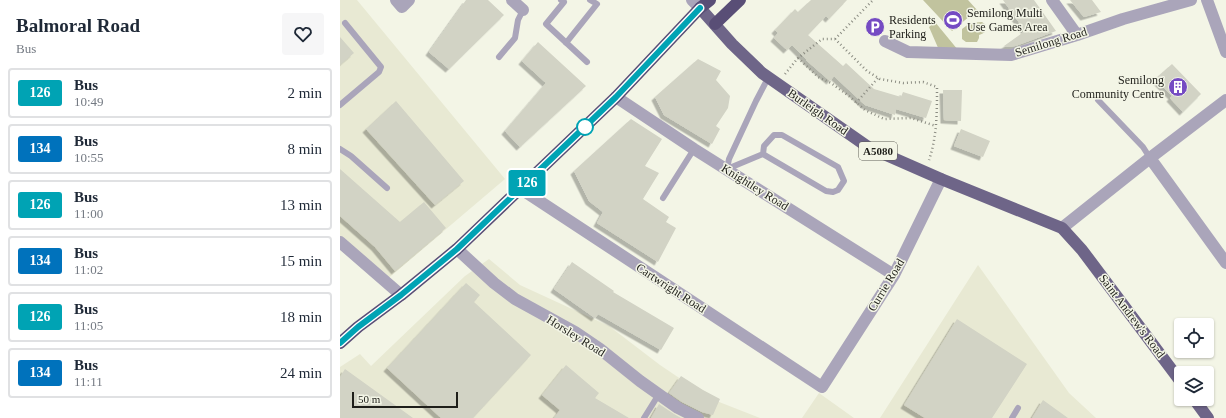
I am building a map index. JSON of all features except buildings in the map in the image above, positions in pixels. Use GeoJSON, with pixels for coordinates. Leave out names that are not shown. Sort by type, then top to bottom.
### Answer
{"type":"FeatureCollection","features":[{"type":"Feature","properties":{"kind":"highway"},"geometry":{"type":"LineString","coordinates":[[340,343],[457,249],[616,97],[696,4],[710,0]]}},
{"type":"Feature","properties":{"kind":"highway"},"geometry":{"type":"LineString","coordinates":[[715,24],[740,0]]}},
{"type":"Feature","properties":{"kind":"highway"},"geometry":{"type":"LineString","coordinates":[[340,337],[358,327]]}},
{"type":"Feature","properties":{"kind":"main road","name":"Burleigh Road"},"geometry":{"type":"LineString","coordinates":[[696,4],[732,44],[762,73],[868,147],[941,179],[1062,228],[1082,250]]}},
{"type":"Feature","properties":{"kind":"main road","name":"Saint Andrew's Road"},"geometry":{"type":"LineString","coordinates":[[1082,250],[1174,373]]}},
{"type":"Feature","properties":{"kind":"main road"},"geometry":{"type":"LineString","coordinates":[[1199,406],[1208,418]]}},
{"type":"Feature","properties":{"kind":"street"},"geometry":{"type":"LineString","coordinates":[[396,0],[402,7],[409,0]]}},
{"type":"Feature","properties":{"kind":"street"},"geometry":{"type":"LineString","coordinates":[[512,0],[523,10]]}},
{"type":"Feature","properties":{"kind":"street"},"geometry":{"type":"LineString","coordinates":[[1052,0],[1077,35]]}},
{"type":"Feature","properties":{"kind":"street"},"geometry":{"type":"LineString","coordinates":[[1207,0],[1226,52]]}},
{"type":"Feature","properties":{"kind":"street","name":"Semilong Road"},"geometry":{"type":"LineString","coordinates":[[885,41],[908,52],[1011,55],[1185,1]]}},
{"type":"Feature","properties":{"kind":"street","name":"Knightley Road"},"geometry":{"type":"LineString","coordinates":[[616,97],[694,149],[894,275]]}},
{"type":"Feature","properties":{"kind":"street"},"geometry":{"type":"LineString","coordinates":[[1062,228],[1226,100]]}},
{"type":"Feature","properties":{"kind":"street"},"geometry":{"type":"LineString","coordinates":[[1150,158],[1226,263]]}},
{"type":"Feature","properties":{"kind":"street","name":"Currie Road"},"geometry":{"type":"LineString","coordinates":[[822,387],[894,275],[941,179]]}},
{"type":"Feature","properties":{"kind":"street","name":"Cartwright Road"},"geometry":{"type":"LineString","coordinates":[[521,188],[822,387]]}},
{"type":"Feature","properties":{"kind":"street"},"geometry":{"type":"LineString","coordinates":[[340,242],[401,295]]}},
{"type":"Feature","properties":{"kind":"street","name":"Horsley Road"},"geometry":{"type":"LineString","coordinates":[[457,249],[494,283],[515,299],[575,332],[678,408],[698,418]]}},
{"type":"Feature","properties":{"kind":"lane"},"geometry":{"type":"LineString","coordinates":[[566,43],[597,4],[590,0]]}},
{"type":"Feature","properties":{"kind":"lane"},"geometry":{"type":"LineString","coordinates":[[563,1],[546,24],[587,62]]}},
{"type":"Feature","properties":{"kind":"lane"},"geometry":{"type":"LineString","coordinates":[[499,57],[515,38],[518,20],[523,10]]}},
{"type":"Feature","properties":{"kind":"lane"},"geometry":{"type":"LineString","coordinates":[[340,105],[379,72],[381,67],[345,23]]}},
{"type":"Feature","properties":{"kind":"lane"},"geometry":{"type":"LineString","coordinates":[[727,169],[729,159],[756,101],[772,80]]}},
{"type":"Feature","properties":{"kind":"lane"},"geometry":{"type":"LineString","coordinates":[[1098,100],[1143,147],[1150,158]]}},
{"type":"Feature","properties":{"kind":"lane"},"geometry":{"type":"LineString","coordinates":[[774,135],[782,135],[838,167],[844,180],[838,190],[833,192],[826,191],[763,154],[764,146],[774,135]]}},
{"type":"Feature","properties":{"kind":"lane"},"geometry":{"type":"LineString","coordinates":[[340,149],[351,156],[387,188]]}},
{"type":"Feature","properties":{"kind":"lane"},"geometry":{"type":"LineString","coordinates":[[663,198],[694,149]]}},
{"type":"Feature","properties":{"kind":"lane"},"geometry":{"type":"LineString","coordinates":[[727,169],[763,154]]}},
{"type":"Feature","properties":{"kind":"lane"},"geometry":{"type":"LineString","coordinates":[[644,418],[659,394]]}},
{"type":"Feature","properties":{"kind":"lane"},"geometry":{"type":"LineString","coordinates":[[1012,418],[1018,408]]}},
{"type":"Feature","properties":{"kind":"path"},"geometry":{"type":"LineString","coordinates":[[835,39],[873,0]]}},
{"type":"Feature","properties":{"kind":"path"},"geometry":{"type":"LineString","coordinates":[[772,80],[822,39],[835,39],[867,71],[878,78],[904,83],[923,82],[937,87],[936,126],[933,147],[925,172]]}},
{"type":"Feature","properties":{"kind":"path"},"geometry":{"type":"LineString","coordinates":[[798,58],[818,77],[831,84],[865,110],[884,119],[911,118],[936,126]]}},
{"type":"Feature","properties":{"kind":"path"},"geometry":{"type":"LineString","coordinates":[[856,103],[878,78]]}},
{"type":"Feature","properties":{"kind":"shaded area"},"geometry":{"type":"Polygon","coordinates":[[[340,0],[357,0],[505,179],[385,281],[340,241],[340,0]]]}},
{"type":"Feature","properties":{"kind":"shaded area"},"geometry":{"type":"Polygon","coordinates":[[[489,259],[520,285],[609,326],[660,365],[709,398],[760,418],[340,418],[340,367],[360,354],[371,366],[465,276],[489,259]]]}},
{"type":"Feature","properties":{"kind":"shaded area"},"geometry":{"type":"Polygon","coordinates":[[[978,265],[1069,393],[1096,418],[880,418],[978,265]]]}},
{"type":"Feature","properties":{"kind":"shaded area"},"geometry":{"type":"Polygon","coordinates":[[[819,393],[854,418],[802,418],[819,393]]]}},
{"type":"Feature","properties":{"kind":"green space","name":"Semilong Multi Use Games Area"},"geometry":{"type":"Polygon","coordinates":[[[923,0],[968,0],[977,10],[952,31],[923,0]]]}},
{"type":"Feature","properties":{"kind":"green space"},"geometry":{"type":"Polygon","coordinates":[[[935,22],[958,50],[939,50],[929,27],[935,22]]]}},
{"type":"Feature","properties":{"kind":"green space"},"geometry":{"type":"Polygon","coordinates":[[[982,22],[986,25],[986,29],[984,33],[979,35],[977,42],[966,42],[962,39],[962,29],[970,23],[982,22]]]}},
{"type":"Feature","properties":{"kind":"bus line","name":"126"},"geometry":{"type":"LineString","coordinates":[[340,343],[457,249],[616,97],[700,8]]}},
{"type":"Feature","properties":{"kind":"place","name":"Semilong Multi Use Games Area"},"geometry":{"type":"Point","coordinates":[953,20]}},
{"type":"Feature","properties":{"kind":"place","name":"Residents Parking"},"geometry":{"type":"Point","coordinates":[875,27]}},
{"type":"Feature","properties":{"kind":"place","name":"Semilong Community Centre"},"geometry":{"type":"Point","coordinates":[1178,87]}}]}
